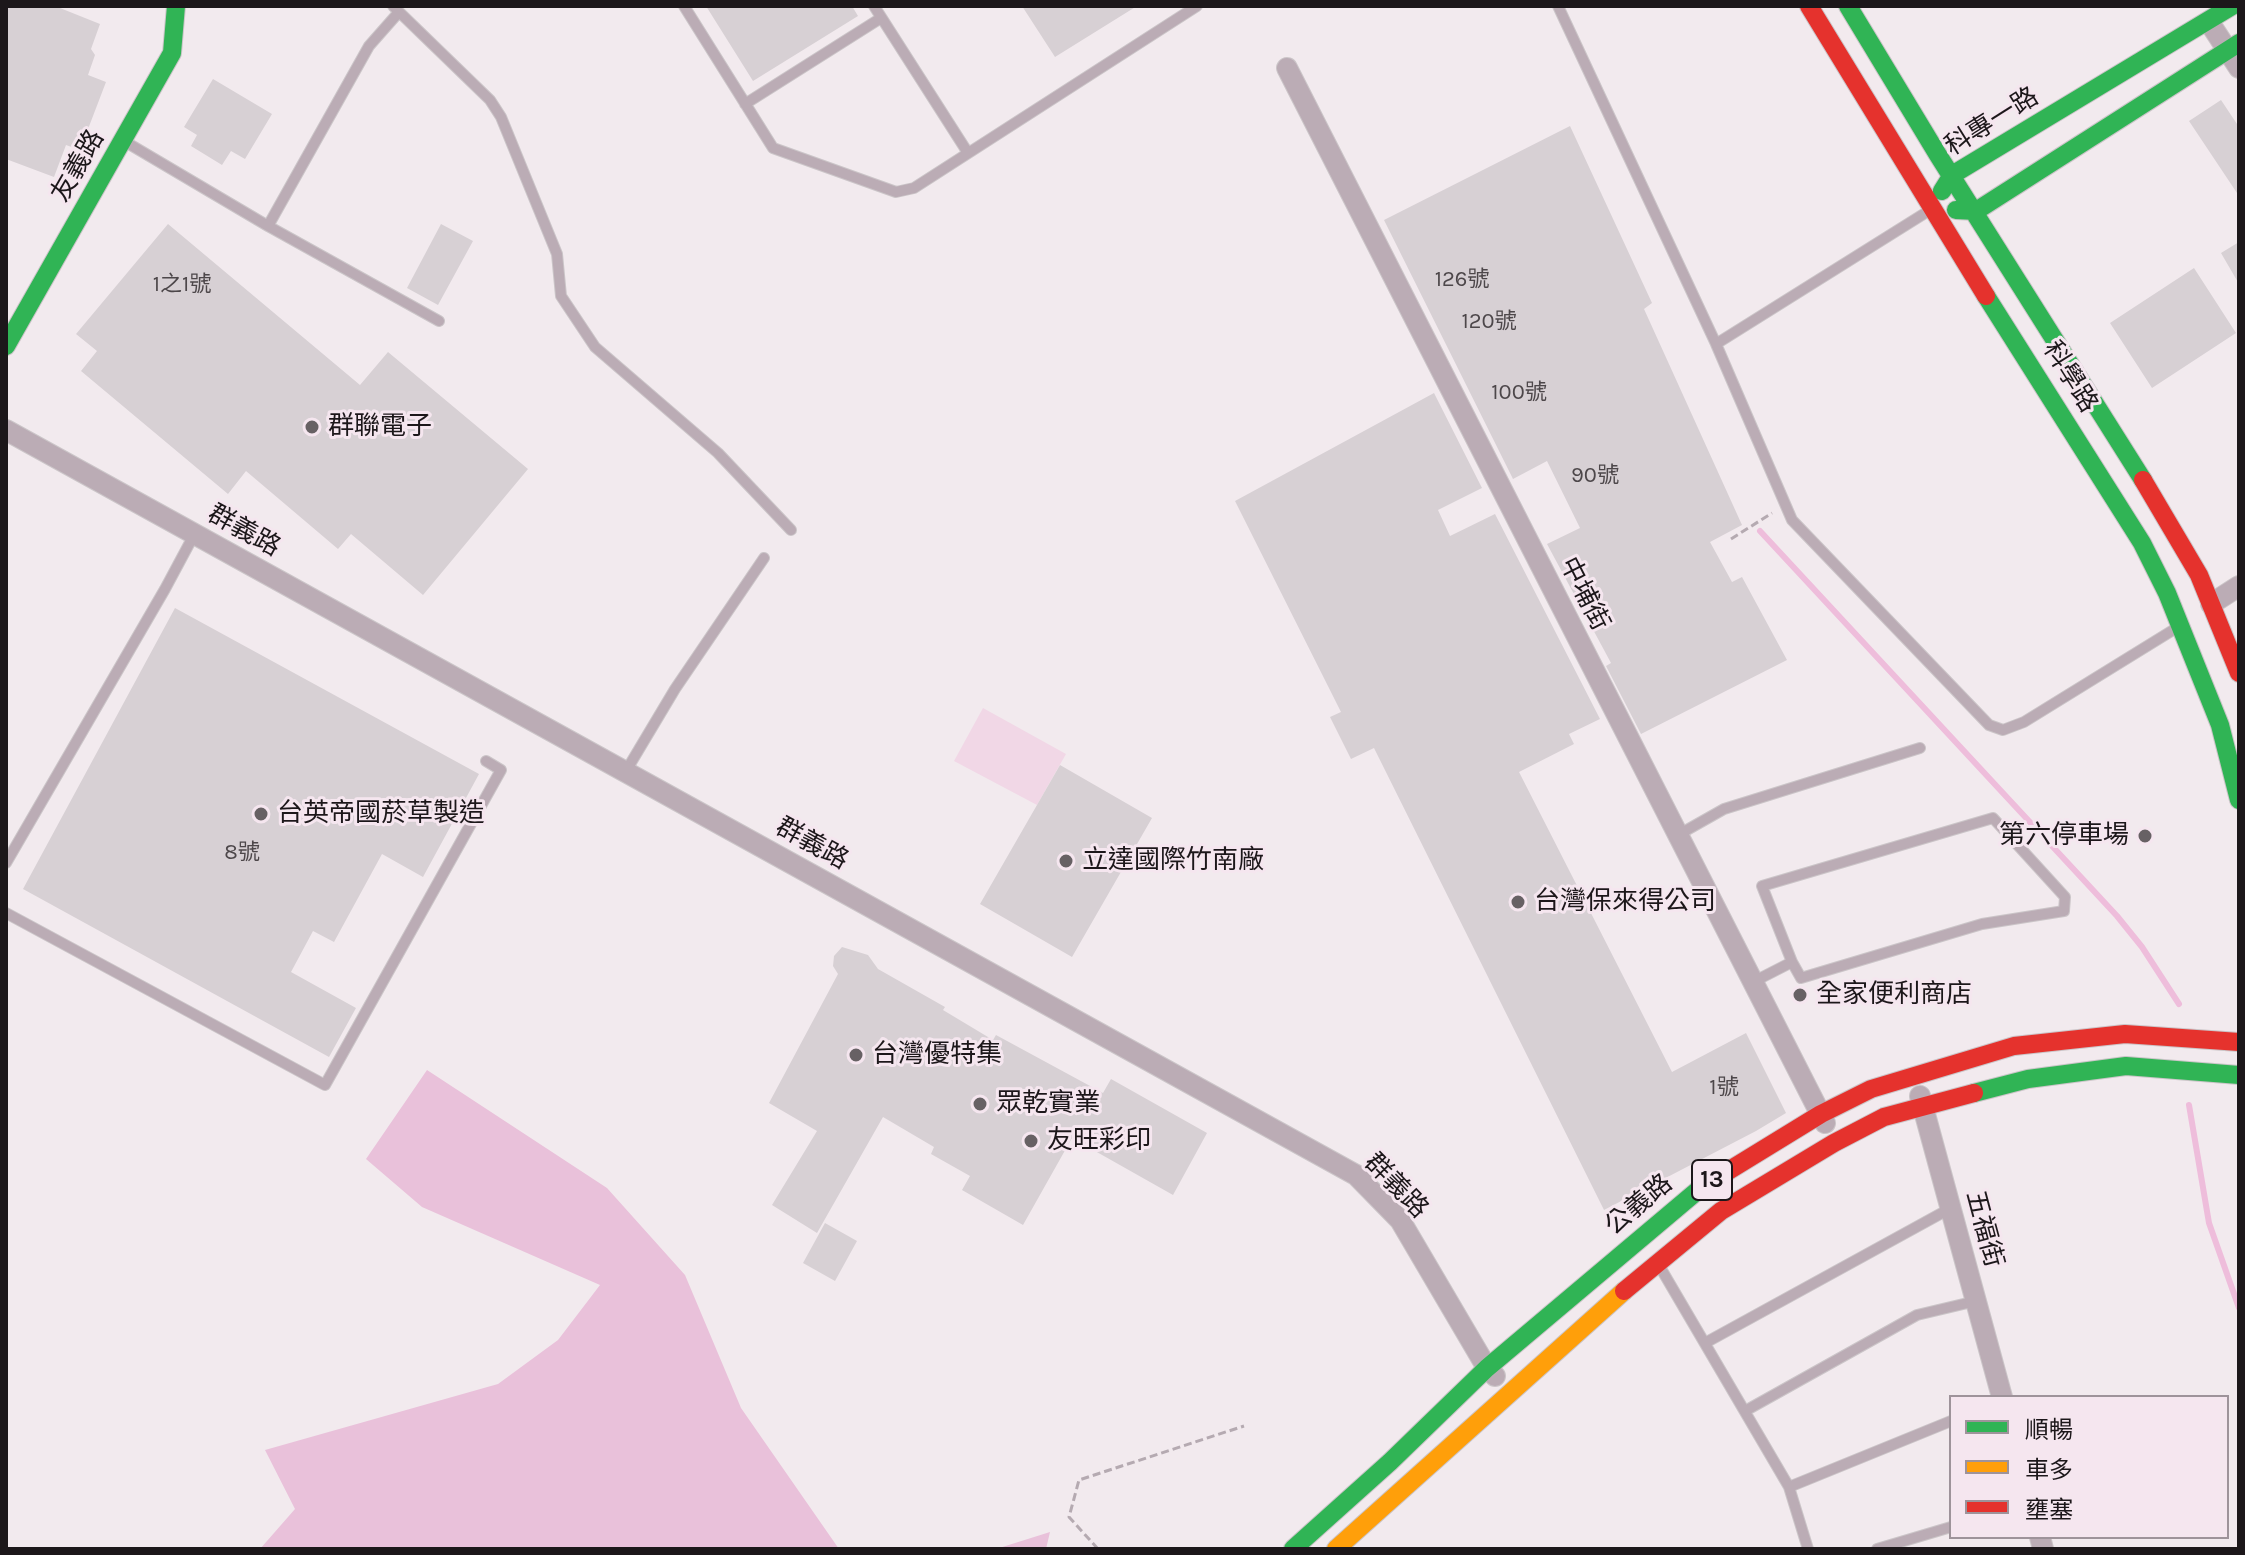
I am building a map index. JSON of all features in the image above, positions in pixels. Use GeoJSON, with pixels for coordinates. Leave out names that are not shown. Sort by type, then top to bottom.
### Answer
{"type":"FeatureCollection","features":[{"type":"Feature","properties":{"kind":"street","name":"友義路"},"geometry":{"type":"LineString","coordinates":[[6,346],[172,53],[176,6]]}},
{"type":"Feature","properties":{"kind":"street","name":"科學路"},"geometry":{"type":"LineString","coordinates":[[1809,6],[1931,209],[2142,543],[2220,725],[2239,800]]}},
{"type":"Feature","properties":{"kind":"street","name":"科學路"},"geometry":{"type":"LineString","coordinates":[[1848,6],[2170,522],[2199,575],[2239,673]]}},
{"type":"Feature","properties":{"kind":"street","name":"科專一路"},"geometry":{"type":"LineString","coordinates":[[1931,209],[1952,175],[2232,6]]}},
{"type":"Feature","properties":{"kind":"street"},"geometry":{"type":"LineString","coordinates":[[1931,209],[1976,211],[2235,54],[2209,22]]}},
{"type":"Feature","properties":{"kind":"street","name":"中埔街"},"geometry":{"type":"LineString","coordinates":[[1287,68],[1834,1143]]}},
{"type":"Feature","properties":{"kind":"street","name":"群義路"},"geometry":{"type":"LineString","coordinates":[[6,430],[1356,1175],[1400,1220],[1487,1368],[1511,1393]]}},
{"type":"Feature","properties":{"kind":"street"},"geometry":{"type":"LineString","coordinates":[[2211,604],[2239,586]]}},
{"type":"Feature","properties":{"kind":"street","name":"公義路"},"geometry":{"type":"LineString","coordinates":[[1293,1549],[1390,1462],[1487,1368],[1703,1186],[1821,1114],[1871,1089],[2014,1046],[2109,1036],[2239,1042]]}},
{"type":"Feature","properties":{"kind":"street","name":"13"},"geometry":{"type":"LineString","coordinates":[[1336,1549],[1612,1301],[1721,1211],[1834,1143],[1884,1117],[2028,1079],[2126,1066],[2239,1075]]}},
{"type":"Feature","properties":{"kind":"street","name":"五福街"},"geometry":{"type":"LineString","coordinates":[[1914,1075],[2001,1395]]}},
{"type":"Feature","properties":{"kind":"lane"},"geometry":{"type":"LineString","coordinates":[[684,6],[773,148],[896,192],[914,188],[1197,6]]}},
{"type":"Feature","properties":{"kind":"lane"},"geometry":{"type":"LineString","coordinates":[[874,6],[968,153]]}},
{"type":"Feature","properties":{"kind":"lane"},"geometry":{"type":"LineString","coordinates":[[1558,6],[1716,344],[1792,520],[1989,725],[2003,730],[2024,722],[2180,626]]}},
{"type":"Feature","properties":{"kind":"lane"},"geometry":{"type":"LineString","coordinates":[[268,226],[369,46],[396,9],[490,100],[501,117],[557,254],[561,296],[595,347],[718,453],[791,530]]}},
{"type":"Feature","properties":{"kind":"lane"},"geometry":{"type":"LineString","coordinates":[[745,104],[881,18]]}},
{"type":"Feature","properties":{"kind":"lane"},"geometry":{"type":"LineString","coordinates":[[122,140],[439,321]]}},
{"type":"Feature","properties":{"kind":"lane"},"geometry":{"type":"LineString","coordinates":[[1716,344],[1931,209]]}},
{"type":"Feature","properties":{"kind":"lane"},"geometry":{"type":"LineString","coordinates":[[6,863],[195,533]]}},
{"type":"Feature","properties":{"kind":"lane"},"geometry":{"type":"LineString","coordinates":[[626,771],[675,689],[764,558]]}},
{"type":"Feature","properties":{"kind":"lane"},"geometry":{"type":"LineString","coordinates":[[1678,835],[1724,809],[1920,748]]}},
{"type":"Feature","properties":{"kind":"lane"},"geometry":{"type":"LineString","coordinates":[[6,913],[325,1085],[501,770],[486,761]]}},
{"type":"Feature","properties":{"kind":"lane"},"geometry":{"type":"LineString","coordinates":[[1993,818],[2065,897],[2064,911],[1982,924],[1801,978],[1792,962],[1762,886],[1993,818]]}},
{"type":"Feature","properties":{"kind":"lane"},"geometry":{"type":"LineString","coordinates":[[1753,982],[1792,962]]}},
{"type":"Feature","properties":{"kind":"lane"},"geometry":{"type":"LineString","coordinates":[[1705,1343],[1951,1208]]}},
{"type":"Feature","properties":{"kind":"lane"},"geometry":{"type":"LineString","coordinates":[[1638,1241],[1658,1264],[1789,1487],[1808,1549]]}},
{"type":"Feature","properties":{"kind":"lane"},"geometry":{"type":"LineString","coordinates":[[1745,1411],[1917,1315],[1976,1301]]}},
{"type":"Feature","properties":{"kind":"lane"},"geometry":{"type":"LineString","coordinates":[[1789,1487],[1949,1422]]}},
{"type":"Feature","properties":{"kind":"lane"},"geometry":{"type":"LineString","coordinates":[[1877,1549],[1949,1528]]}},
{"type":"Feature","properties":{"kind":"path"},"geometry":{"type":"LineString","coordinates":[[1731,539],[1785,505]]}},
{"type":"Feature","properties":{"kind":"path"},"geometry":{"type":"LineString","coordinates":[[1098,1549],[1069,1517],[1079,1480],[1244,1426]]}},
{"type":"Feature","properties":{"kind":"shaded area"},"geometry":{"type":"Polygon","coordinates":[[[983,708],[1066,754],[1037,805],[954,761],[983,708]]]}},
{"type":"Feature","properties":{"kind":"shaded area"},"geometry":{"type":"Polygon","coordinates":[[[427,1070],[607,1188],[685,1275],[741,1408],[839,1549],[260,1549],[295,1509],[265,1450],[498,1384],[558,1340],[600,1285],[422,1207],[366,1159],[427,1070]]]}},
{"type":"Feature","properties":{"kind":"shaded area"},"geometry":{"type":"Polygon","coordinates":[[[1050,1532],[1046,1549],[996,1549],[1050,1532]]]}},
{"type":"Feature","properties":{"kind":"building"},"geometry":{"type":"Polygon","coordinates":[[[6,6],[55,6],[100,24],[91,49],[95,55],[88,75],[106,82],[80,150],[66,145],[54,177],[6,159],[6,6]]]}},
{"type":"Feature","properties":{"kind":"building"},"geometry":{"type":"Polygon","coordinates":[[[706,6],[852,6],[858,16],[753,81],[706,6]]]}},
{"type":"Feature","properties":{"kind":"building"},"geometry":{"type":"Polygon","coordinates":[[[1022,6],[1137,6],[1055,57],[1022,6]]]}},
{"type":"Feature","properties":{"kind":"building"},"geometry":{"type":"Polygon","coordinates":[[[213,79],[272,114],[245,159],[231,151],[222,165],[191,146],[197,135],[184,127],[213,79]]]}},
{"type":"Feature","properties":{"kind":"building"},"geometry":{"type":"Polygon","coordinates":[[[2221,100],[2239,127],[2239,196],[2189,121],[2221,100]]]}},
{"type":"Feature","properties":{"kind":"building"},"geometry":{"type":"Polygon","coordinates":[[[1570,126],[1652,303],[1644,309],[1742,525],[1710,542],[1732,582],[1742,577],[1787,660],[1641,734],[1606,666],[1611,663],[1547,544],[1580,528],[1547,461],[1513,479],[1384,220],[1570,126]]]}},
{"type":"Feature","properties":{"kind":"building","name":"群聯電子"},"geometry":{"type":"Polygon","coordinates":[[[168,224],[360,385],[388,352],[528,469],[423,595],[351,534],[338,549],[246,471],[228,494],[81,371],[97,351],[76,334],[168,224]]]}},
{"type":"Feature","properties":{"kind":"building"},"geometry":{"type":"Polygon","coordinates":[[[441,224],[473,241],[438,305],[407,288],[441,224]]]}},
{"type":"Feature","properties":{"kind":"building"},"geometry":{"type":"Polygon","coordinates":[[[2239,242],[2239,284],[2221,253],[2239,242]]]}},
{"type":"Feature","properties":{"kind":"building"},"geometry":{"type":"Polygon","coordinates":[[[2194,268],[2236,333],[2152,388],[2110,323],[2194,268]]]}},
{"type":"Feature","properties":{"kind":"building","name":"台灣保來得公司"},"geometry":{"type":"Polygon","coordinates":[[[1434,393],[1482,488],[1438,510],[1450,536],[1495,514],[1600,719],[1569,734],[1574,744],[1519,772],[1672,1072],[1746,1033],[1786,1113],[1604,1210],[1374,748],[1351,759],[1330,717],[1341,712],[1235,501],[1434,393]]]}},
{"type":"Feature","properties":{"kind":"building","name":"台英帝國菸草製造"},"geometry":{"type":"Polygon","coordinates":[[[175,608],[479,774],[423,877],[382,854],[334,942],[313,931],[291,972],[356,1008],[329,1057],[23,889],[175,608]]]}},
{"type":"Feature","properties":{"kind":"building","name":"立達國際竹南廠"},"geometry":{"type":"Polygon","coordinates":[[[1060,765],[1152,818],[1072,957],[980,904],[1060,765]]]}},
{"type":"Feature","properties":{"kind":"building"},"geometry":{"type":"Polygon","coordinates":[[[842,947],[868,955],[878,969],[945,1007],[943,1010],[993,1040],[996,1035],[1103,1093],[1111,1079],[1207,1133],[1173,1195],[1072,1138],[1023,1225],[962,1190],[970,1176],[931,1154],[934,1147],[883,1117],[817,1233],[772,1205],[817,1131],[769,1103],[838,974],[833,966],[834,956],[842,947]]]}},
{"type":"Feature","properties":{"kind":"building"},"geometry":{"type":"Polygon","coordinates":[[[825,1223],[857,1241],[835,1281],[803,1263],[825,1223]]]}},
{"type":"Feature","properties":{"kind":"waterway"},"geometry":{"type":"LineString","coordinates":[[1760,531],[2117,916],[2142,947],[2179,1004]]}},
{"type":"Feature","properties":{"kind":"waterway"},"geometry":{"type":"LineString","coordinates":[[2189,1105],[2209,1223],[2239,1308]]}},
{"type":"Feature","properties":{"kind":"traffic: fast"},"geometry":{"type":"LineString","coordinates":[[6,346],[172,53],[176,6]]}},
{"type":"Feature","properties":{"kind":"traffic: fast"},"geometry":{"type":"LineString","coordinates":[[1848,6],[2143,480]]}},
{"type":"Feature","properties":{"kind":"traffic: fast"},"geometry":{"type":"LineString","coordinates":[[1942,191],[1952,175],[2232,6]]}},
{"type":"Feature","properties":{"kind":"traffic: fast"},"geometry":{"type":"LineString","coordinates":[[1956,210],[1976,211],[2239,43]]}},
{"type":"Feature","properties":{"kind":"traffic: fast"},"geometry":{"type":"LineString","coordinates":[[1986,296],[2142,543],[2167,593],[2220,725],[2239,800]]}},
{"type":"Feature","properties":{"kind":"traffic: fast"},"geometry":{"type":"LineString","coordinates":[[1974,1093],[2028,1079],[2126,1066],[2239,1075]]}},
{"type":"Feature","properties":{"kind":"traffic: fast"},"geometry":{"type":"LineString","coordinates":[[1293,1549],[1390,1462],[1487,1368],[1715,1179]]}},
{"type":"Feature","properties":{"kind":"traffic: slow"},"geometry":{"type":"LineString","coordinates":[[1336,1549],[1624,1291]]}},
{"type":"Feature","properties":{"kind":"traffic: jam"},"geometry":{"type":"LineString","coordinates":[[1809,6],[1986,296]]}},
{"type":"Feature","properties":{"kind":"traffic: jam"},"geometry":{"type":"LineString","coordinates":[[2143,480],[2199,575],[2239,673]]}},
{"type":"Feature","properties":{"kind":"traffic: jam"},"geometry":{"type":"LineString","coordinates":[[1715,1179],[1821,1114],[1871,1089],[2014,1046],[2125,1034],[2239,1042]]}},
{"type":"Feature","properties":{"kind":"traffic: jam"},"geometry":{"type":"LineString","coordinates":[[1624,1291],[1721,1211],[1834,1143],[1884,1117],[1974,1093]]}},
{"type":"Feature","properties":{"kind":"place","name":"群聯電子"},"geometry":{"type":"Point","coordinates":[312,427]}},
{"type":"Feature","properties":{"kind":"place","name":"台英帝國菸草製造"},"geometry":{"type":"Point","coordinates":[261,814]}},
{"type":"Feature","properties":{"kind":"place","name":"第六停車場"},"geometry":{"type":"Point","coordinates":[2145,836]}},
{"type":"Feature","properties":{"kind":"place","name":"立達國際竹南廠"},"geometry":{"type":"Point","coordinates":[1066,861]}},
{"type":"Feature","properties":{"kind":"place","name":"台灣保來得公司"},"geometry":{"type":"Point","coordinates":[1518,902]}},
{"type":"Feature","properties":{"kind":"place","name":"全家便利商店"},"geometry":{"type":"Point","coordinates":[1800,995]}},
{"type":"Feature","properties":{"kind":"place","name":"台灣優特集"},"geometry":{"type":"Point","coordinates":[856,1055]}},
{"type":"Feature","properties":{"kind":"place","name":"眾乾實業"},"geometry":{"type":"Point","coordinates":[980,1104]}},
{"type":"Feature","properties":{"kind":"place","name":"友旺彩印"},"geometry":{"type":"Point","coordinates":[1031,1141]}}]}
